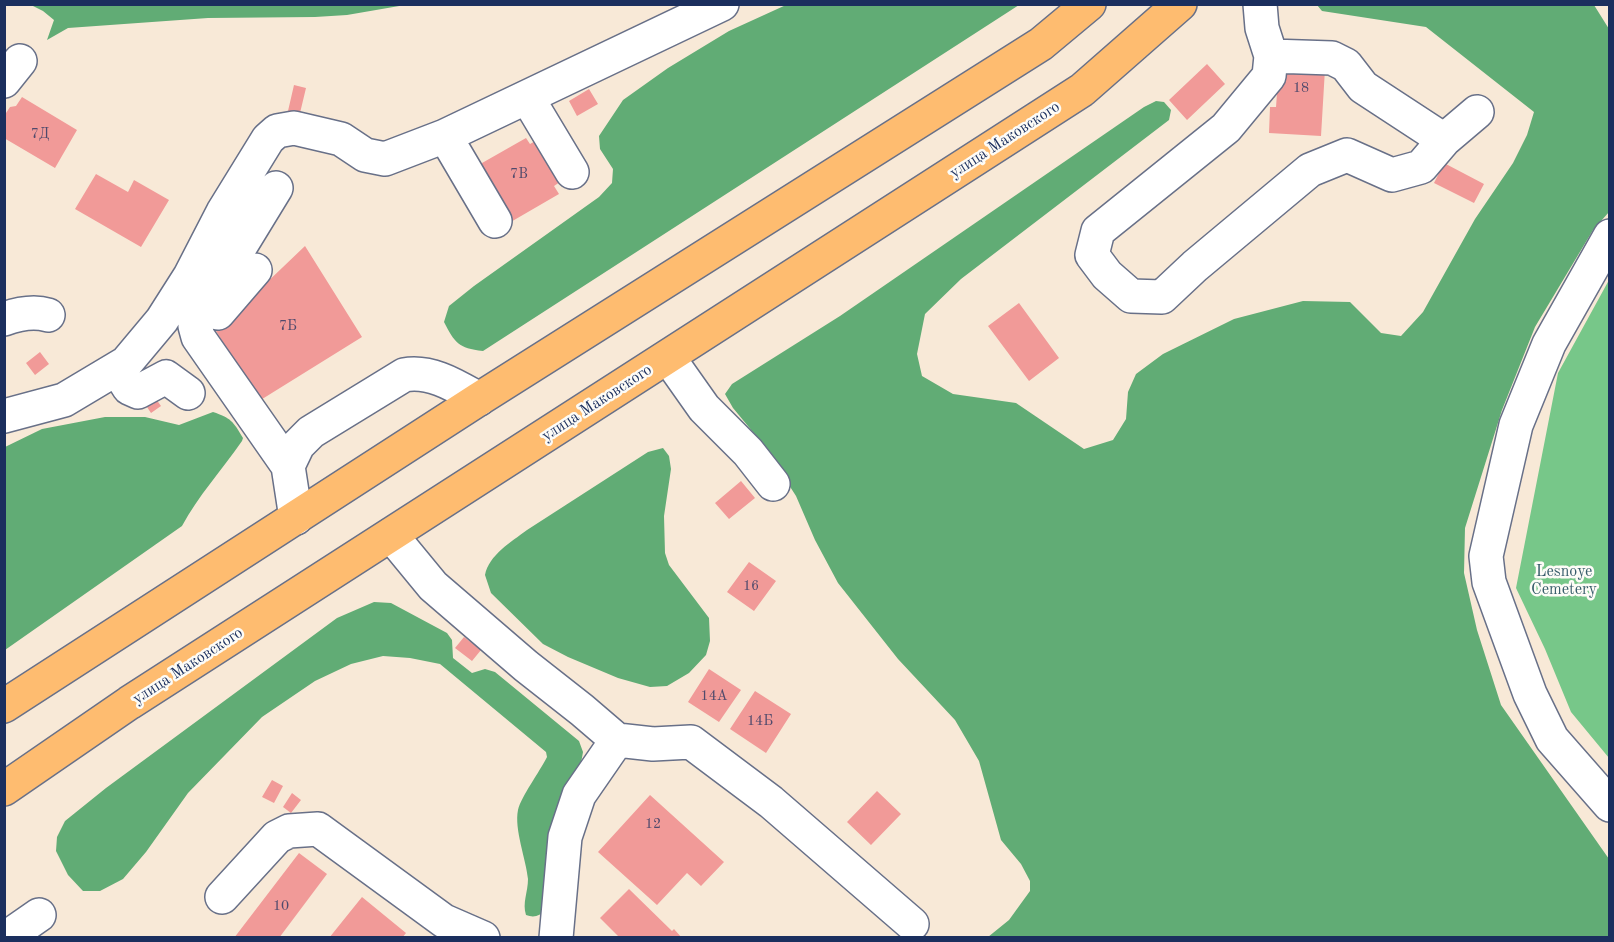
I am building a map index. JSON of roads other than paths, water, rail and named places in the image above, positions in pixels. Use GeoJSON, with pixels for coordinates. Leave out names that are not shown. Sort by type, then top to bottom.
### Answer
{"type":"FeatureCollection","features":[{"type":"Feature","properties":{"kind":"highway"},"geometry":{"type":"LineString","coordinates":[[4,706],[479,399],[1041,44],[1089,4]]}},
{"type":"Feature","properties":{"kind":"highway","name":"улица Маковского"},"geometry":{"type":"LineString","coordinates":[[4,789],[129,703],[1082,90],[1180,4]]}},
{"type":"Feature","properties":{"kind":"lane"},"geometry":{"type":"LineString","coordinates":[[1260,4],[1262,28],[1271,56],[1269,76],[1226,128],[1098,231],[1092,255],[1107,275],[1131,296],[1162,297],[1195,266],[1310,170],[1347,155],[1392,175],[1421,167],[1444,140],[1477,112]]}},
{"type":"Feature","properties":{"kind":"lane"},"geometry":{"type":"LineString","coordinates":[[4,416],[64,400],[126,363],[162,320],[190,276],[240,184],[268,139],[277,131],[294,128],[341,139],[365,155],[385,159],[446,136],[707,8]]}},
{"type":"Feature","properties":{"kind":"lane"},"geometry":{"type":"LineString","coordinates":[[1271,56],[1332,58],[1346,65],[1363,87],[1444,140]]}},
{"type":"Feature","properties":{"kind":"lane"},"geometry":{"type":"LineString","coordinates":[[527,97],[572,171]]}},
{"type":"Feature","properties":{"kind":"lane"},"geometry":{"type":"LineString","coordinates":[[446,136],[495,221]]}},
{"type":"Feature","properties":{"kind":"lane"},"geometry":{"type":"LineString","coordinates":[[276,188],[199,314],[195,327],[198,337],[288,466],[296,518]]}},
{"type":"Feature","properties":{"kind":"lane"},"geometry":{"type":"LineString","coordinates":[[1610,236],[1550,344],[1516,425],[1486,556],[1489,582],[1534,703],[1552,740],[1610,805]]}},
{"type":"Feature","properties":{"kind":"lane"},"geometry":{"type":"LineString","coordinates":[[198,337],[255,270]]}},
{"type":"Feature","properties":{"kind":"lane"},"geometry":{"type":"LineString","coordinates":[[4,319],[21,314],[48,315]]}},
{"type":"Feature","properties":{"kind":"lane"},"geometry":{"type":"LineString","coordinates":[[668,357],[704,408],[748,452],[773,484]]}},
{"type":"Feature","properties":{"kind":"lane"},"geometry":{"type":"LineString","coordinates":[[117,369],[129,388],[138,392],[166,377],[188,393]]}},
{"type":"Feature","properties":{"kind":"lane"},"geometry":{"type":"LineString","coordinates":[[288,466],[298,444],[311,432],[404,375],[417,373],[452,383],[479,399]]}},
{"type":"Feature","properties":{"kind":"lane"},"geometry":{"type":"LineString","coordinates":[[391,535],[433,586],[617,740],[652,744],[691,742],[771,802],[912,924]]}},
{"type":"Feature","properties":{"kind":"lane"},"geometry":{"type":"LineString","coordinates":[[556,938],[566,837],[579,795],[617,740]]}},
{"type":"Feature","properties":{"kind":"lane"},"geometry":{"type":"LineString","coordinates":[[222,897],[277,837],[289,831],[318,829],[444,921],[483,938]]}},
{"type":"Feature","properties":{"kind":"lane"},"geometry":{"type":"LineString","coordinates":[[6,938],[39,915]]}},
{"type":"Feature","properties":{"kind":"park label","name":"Lesnoye Cemetery"},"geometry":{"type":"Point","coordinates":[1564,581]}}]}
